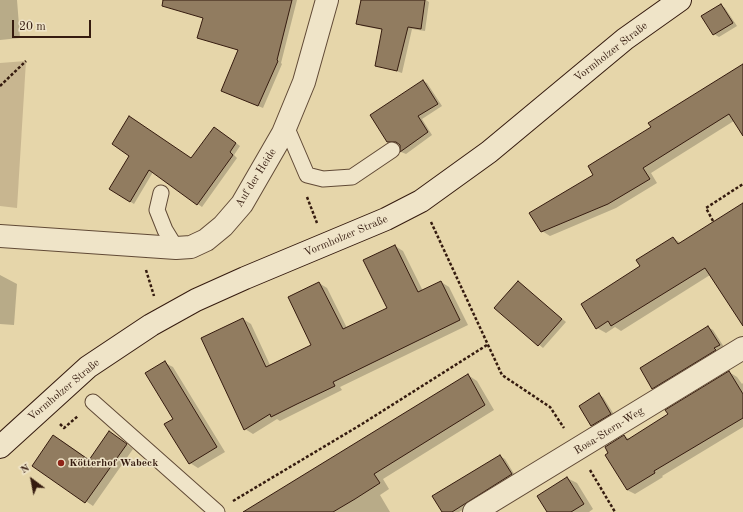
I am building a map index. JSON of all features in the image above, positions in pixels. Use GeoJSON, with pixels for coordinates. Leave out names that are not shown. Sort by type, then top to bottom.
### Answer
{"type":"FeatureCollection","features":[{"type":"Feature","properties":{"kind":"main road","name":"Auf der Heide"},"geometry":{"type":"LineString","coordinates":[[0,236],[176,248],[191,247],[206,240],[223,226],[242,204],[286,126],[304,82],[327,0]]}},
{"type":"Feature","properties":{"kind":"main road","name":"Vormholzer Straße"},"geometry":{"type":"LineString","coordinates":[[0,447],[88,367],[161,320],[245,278],[366,228],[421,201],[489,152],[625,40],[680,0]]}},
{"type":"Feature","properties":{"kind":"main road","name":"Rosa-Stern-Weg"},"geometry":{"type":"LineString","coordinates":[[474,512],[743,348]]}},
{"type":"Feature","properties":{"kind":"lane"},"geometry":{"type":"LineString","coordinates":[[286,126],[307,175],[323,179],[352,177],[392,150]]}},
{"type":"Feature","properties":{"kind":"lane"},"geometry":{"type":"LineString","coordinates":[[161,194],[157,210],[165,230],[176,248]]}},
{"type":"Feature","properties":{"kind":"lane"},"geometry":{"type":"LineString","coordinates":[[93,402],[217,512]]}},
{"type":"Feature","properties":{"kind":"path"},"geometry":{"type":"LineString","coordinates":[[0,86],[26,61]]}},
{"type":"Feature","properties":{"kind":"path"},"geometry":{"type":"LineString","coordinates":[[713,221],[706,208],[743,184]]}},
{"type":"Feature","properties":{"kind":"path"},"geometry":{"type":"LineString","coordinates":[[308,200],[311,208]]}},
{"type":"Feature","properties":{"kind":"path"},"geometry":{"type":"LineString","coordinates":[[421,201],[502,375],[550,407],[615,512]]}},
{"type":"Feature","properties":{"kind":"path"},"geometry":{"type":"LineString","coordinates":[[138,246],[161,320]]}},
{"type":"Feature","properties":{"kind":"path"},"geometry":{"type":"LineString","coordinates":[[217,512],[362,424],[487,345]]}},
{"type":"Feature","properties":{"kind":"shaded area"},"geometry":{"type":"Polygon","coordinates":[[[26,61],[17,208],[0,206],[0,63],[26,61]]]}},
{"type":"Feature","properties":{"kind":"building"},"geometry":{"type":"Polygon","coordinates":[[[163,0],[292,0],[278,61],[258,106],[221,91],[238,50],[197,38],[203,18],[162,6],[163,0]]]}},
{"type":"Feature","properties":{"kind":"building"},"geometry":{"type":"Polygon","coordinates":[[[361,0],[425,0],[421,29],[408,27],[397,71],[375,66],[382,29],[356,24],[361,0]]]}},
{"type":"Feature","properties":{"kind":"building"},"geometry":{"type":"Polygon","coordinates":[[[721,4],[733,23],[713,35],[701,16],[721,4]]]}},
{"type":"Feature","properties":{"kind":"building"},"geometry":{"type":"Polygon","coordinates":[[[743,64],[743,136],[729,114],[643,168],[650,179],[608,204],[541,232],[529,213],[593,175],[588,166],[651,127],[648,123],[743,64]]]}},
{"type":"Feature","properties":{"kind":"building"},"geometry":{"type":"Polygon","coordinates":[[[423,80],[438,104],[418,116],[428,132],[400,152],[400,145],[396,142],[387,142],[370,115],[423,80]]]}},
{"type":"Feature","properties":{"kind":"building"},"geometry":{"type":"Polygon","coordinates":[[[129,116],[191,158],[214,127],[236,143],[230,152],[233,155],[197,205],[149,170],[130,202],[109,189],[129,156],[112,144],[129,116]]]}},
{"type":"Feature","properties":{"kind":"building"},"geometry":{"type":"Polygon","coordinates":[[[743,203],[743,326],[705,268],[611,326],[608,321],[596,329],[581,304],[640,266],[636,260],[673,237],[678,244],[743,203]]]}},
{"type":"Feature","properties":{"kind":"building"},"geometry":{"type":"Polygon","coordinates":[[[395,245],[418,292],[441,281],[460,320],[333,382],[335,386],[271,417],[270,414],[244,430],[201,338],[243,318],[266,367],[311,345],[288,297],[319,282],[343,329],[387,308],[363,260],[395,245]]]}},
{"type":"Feature","properties":{"kind":"building"},"geometry":{"type":"Polygon","coordinates":[[[518,281],[562,319],[538,346],[494,308],[518,281]]]}},
{"type":"Feature","properties":{"kind":"building"},"geometry":{"type":"Polygon","coordinates":[[[708,326],[720,345],[714,348],[716,350],[652,389],[640,368],[708,326]]]}},
{"type":"Feature","properties":{"kind":"building"},"geometry":{"type":"Polygon","coordinates":[[[165,361],[217,447],[189,464],[164,424],[173,419],[145,373],[165,361]]]}},
{"type":"Feature","properties":{"kind":"building"},"geometry":{"type":"Polygon","coordinates":[[[729,371],[743,394],[743,418],[654,471],[655,473],[627,490],[605,455],[608,453],[605,447],[624,435],[627,440],[668,414],[665,410],[729,371]]]}},
{"type":"Feature","properties":{"kind":"building"},"geometry":{"type":"Polygon","coordinates":[[[468,374],[485,405],[374,474],[380,483],[355,499],[333,512],[243,512],[468,374]]]}},
{"type":"Feature","properties":{"kind":"building"},"geometry":{"type":"Polygon","coordinates":[[[599,393],[611,414],[591,426],[579,406],[599,393]]]}},
{"type":"Feature","properties":{"kind":"building"},"geometry":{"type":"Polygon","coordinates":[[[109,431],[127,444],[85,503],[32,466],[53,435],[89,460],[109,431]]]}},
{"type":"Feature","properties":{"kind":"building"},"geometry":{"type":"Polygon","coordinates":[[[500,455],[512,474],[452,512],[442,512],[432,496],[500,455]]]}},
{"type":"Feature","properties":{"kind":"building"},"geometry":{"type":"Polygon","coordinates":[[[567,477],[584,504],[571,512],[547,512],[537,496],[567,477]]]}},
{"type":"Feature","properties":{"kind":"place","name":"Kötterhof Wabeck"},"geometry":{"type":"Point","coordinates":[61,463]}}]}
